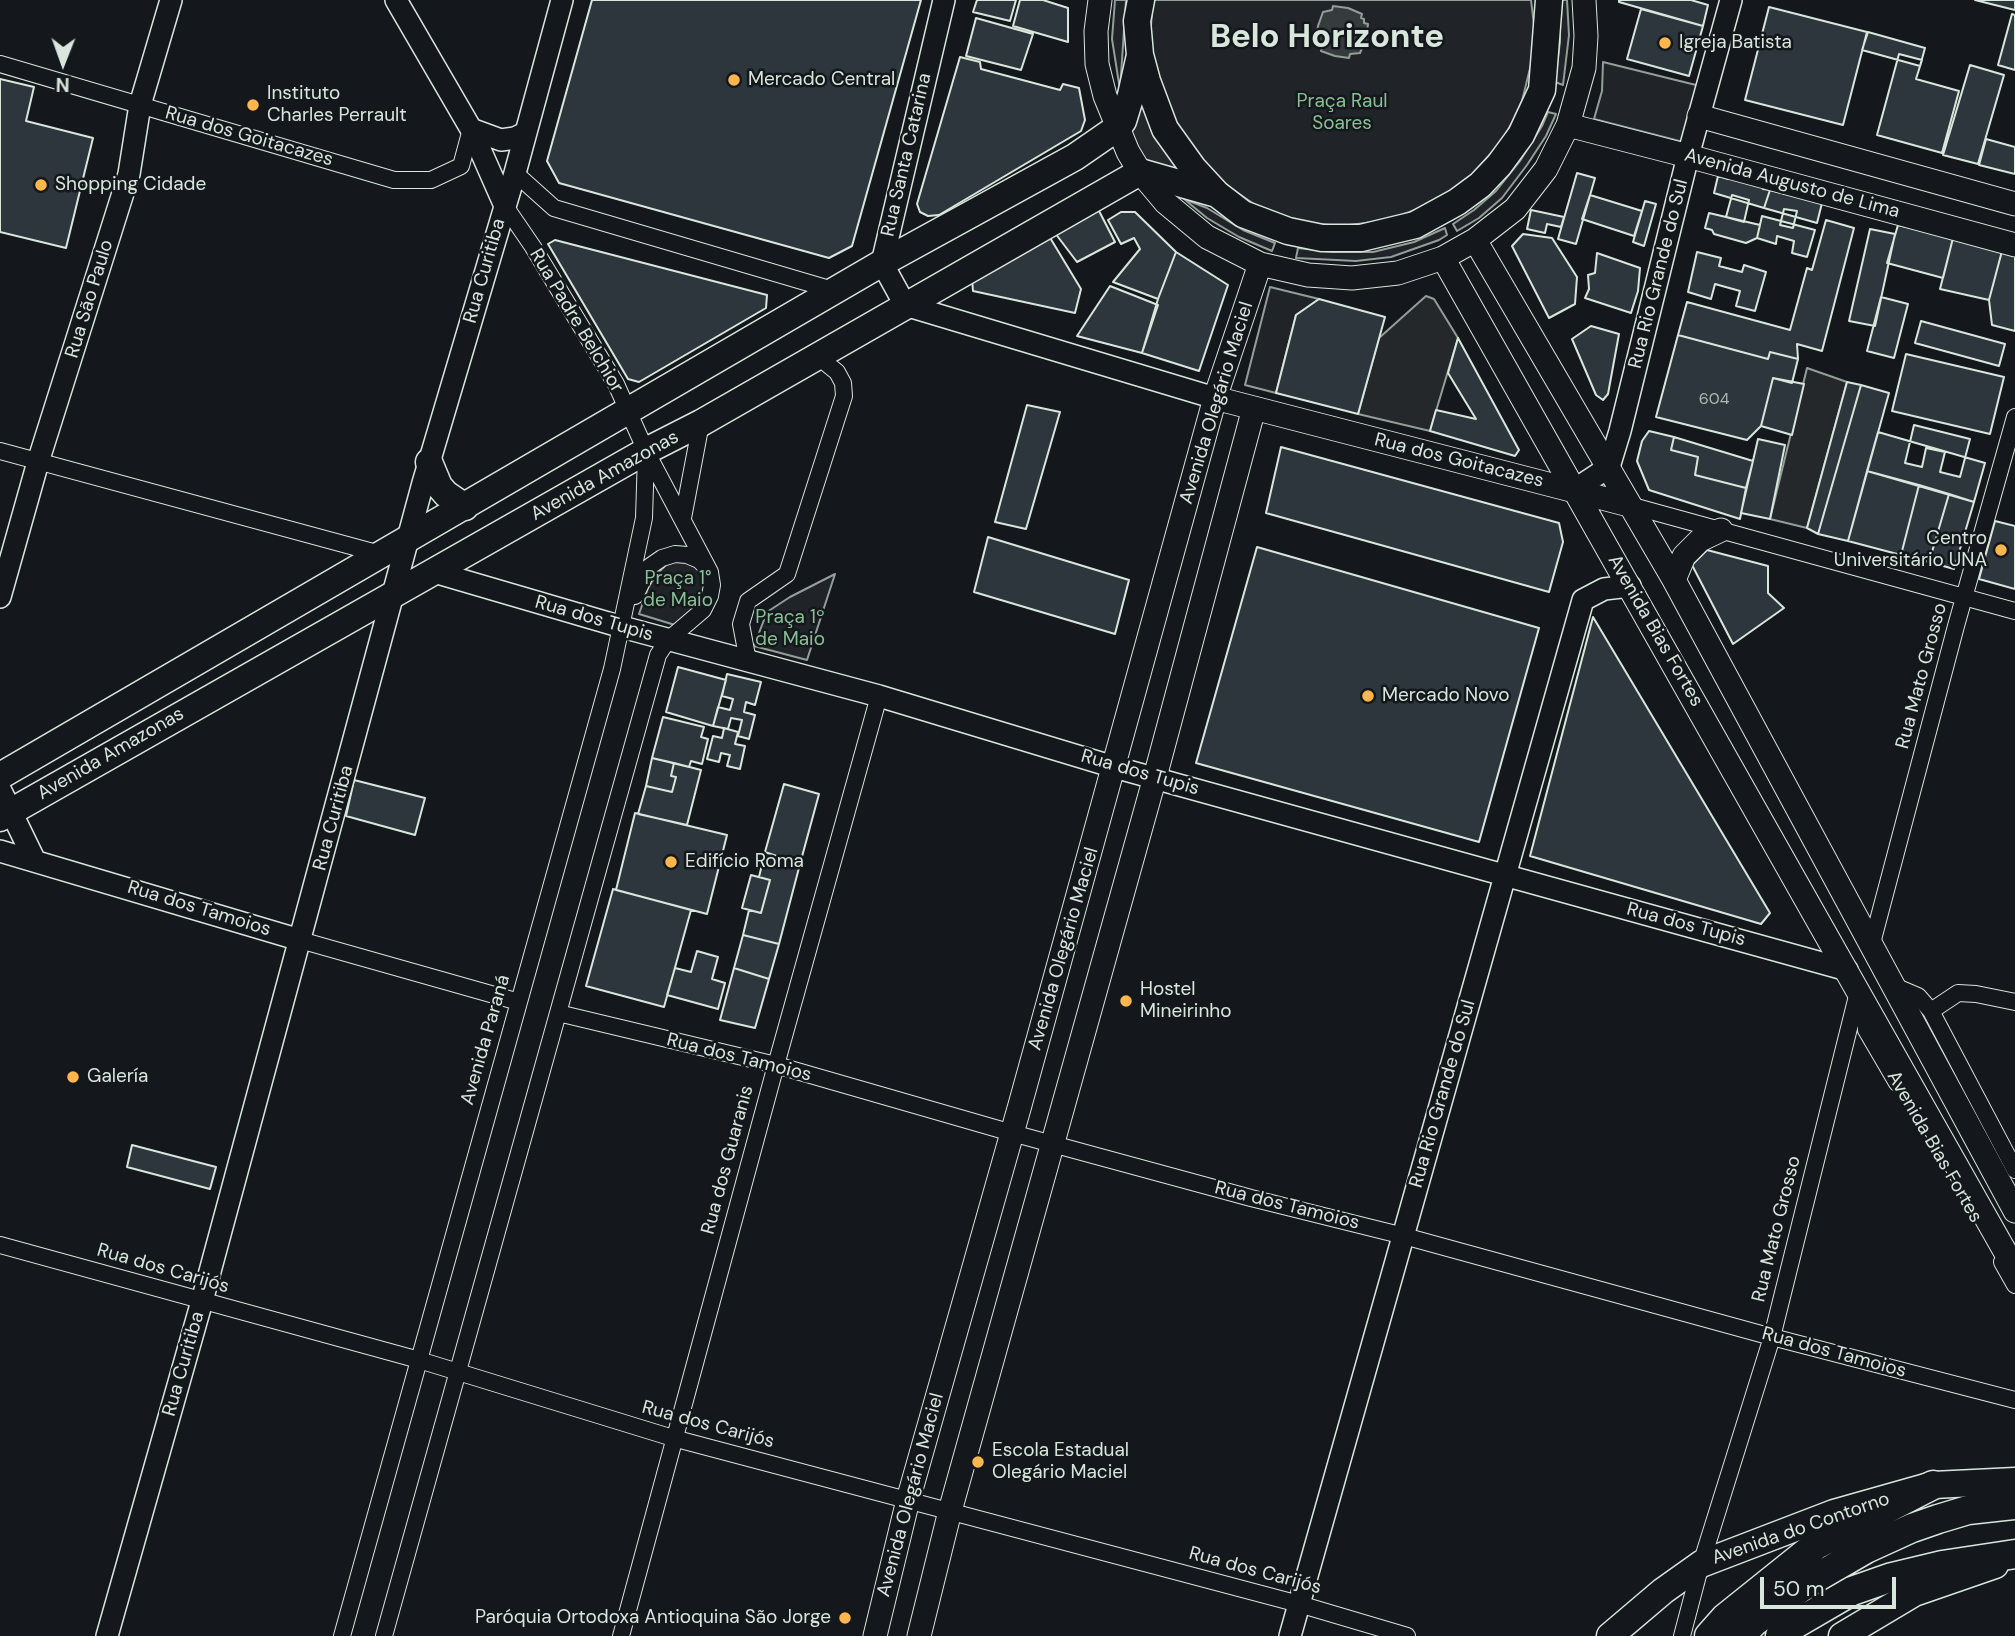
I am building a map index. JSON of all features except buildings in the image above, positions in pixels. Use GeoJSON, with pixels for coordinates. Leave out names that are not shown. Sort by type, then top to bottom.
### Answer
{"type":"FeatureCollection","features":[{"type":"Feature","properties":{"kind":"highway"},"geometry":{"type":"LineString","coordinates":[[1709,1636],[1725,1618],[1816,1545],[1933,1485]]}},
{"type":"Feature","properties":{"kind":"highway","name":"Avenida do Contorno"},"geometry":{"type":"LineString","coordinates":[[1740,1636],[1754,1622],[1809,1581],[1878,1544],[1912,1528],[1968,1510],[2015,1505]]}},
{"type":"Feature","properties":{"kind":"highway"},"geometry":{"type":"LineString","coordinates":[[1780,1636],[1792,1626],[1852,1591],[1892,1577],[1942,1565],[2015,1556]]}},
{"type":"Feature","properties":{"kind":"main road"},"geometry":{"type":"LineString","coordinates":[[1100,0],[1096,31],[1097,64],[1117,128],[1140,172],[1166,202],[1207,237],[1260,264],[1308,275],[1352,278],[1398,273],[1443,258],[1475,240],[1515,209],[1546,169],[1568,125],[1584,68],[1584,0]]}},
{"type":"Feature","properties":{"kind":"main road"},"geometry":{"type":"LineString","coordinates":[[1141,0],[1137,21],[1140,55],[1156,107],[1165,129],[1193,168],[1217,194],[1255,219],[1288,231],[1322,238],[1361,238],[1391,233],[1415,225],[1441,212],[1480,185],[1521,135],[1542,90],[1546,8]]}},
{"type":"Feature","properties":{"kind":"main road"},"geometry":{"type":"LineString","coordinates":[[1117,128],[1123,121],[1140,55]]}},
{"type":"Feature","properties":{"kind":"main road","name":"Avenida Augusto de Lima"},"geometry":{"type":"LineString","coordinates":[[1699,116],[2015,204]]}},
{"type":"Feature","properties":{"kind":"main road","name":"Avenida Augusto de Lima"},"geometry":{"type":"LineString","coordinates":[[1568,125],[2015,245]]}},
{"type":"Feature","properties":{"kind":"main road","name":"Avenida Amazonas"},"geometry":{"type":"LineString","coordinates":[[0,776],[398,552],[465,507],[882,263],[1075,157],[1117,128]]}},
{"type":"Feature","properties":{"kind":"main road","name":"Avenida Amazonas"},"geometry":{"type":"LineString","coordinates":[[4,806],[395,594],[1140,172]]}},
{"type":"Feature","properties":{"kind":"main road"},"geometry":{"type":"LineString","coordinates":[[1140,172],[1217,194]]}},
{"type":"Feature","properties":{"kind":"main road","name":"Avenida Bias Fortes"},"geometry":{"type":"LineString","coordinates":[[1475,240],[1674,580],[2015,1211]]}},
{"type":"Feature","properties":{"kind":"main road","name":"Avenida Bias Fortes"},"geometry":{"type":"LineString","coordinates":[[1443,258],[2015,1269]]}},
{"type":"Feature","properties":{"kind":"main road","name":"Avenida Olegário Maciel"},"geometry":{"type":"LineString","coordinates":[[875,1636],[908,1500],[1215,398],[1260,264]]}},
{"type":"Feature","properties":{"kind":"main road","name":"Rua dos Goitacazes"},"geometry":{"type":"LineString","coordinates":[[1215,398],[1629,505]]}},
{"type":"Feature","properties":{"kind":"main road","name":"Avenida Olegário Maciel"},"geometry":{"type":"LineString","coordinates":[[919,1636],[950,1511],[1155,777],[1254,408]]}},
{"type":"Feature","properties":{"kind":"main road"},"geometry":{"type":"LineString","coordinates":[[429,462],[439,486],[465,507]]}},
{"type":"Feature","properties":{"kind":"main road"},"geometry":{"type":"LineString","coordinates":[[1674,580],[1684,556],[1700,540],[1721,530]]}},
{"type":"Feature","properties":{"kind":"main road","name":"Avenida do Contorno"},"geometry":{"type":"LineString","coordinates":[[1610,1636],[1663,1591],[1701,1564],[1834,1513],[1933,1485],[2015,1480]]}},
{"type":"Feature","properties":{"kind":"main road"},"geometry":{"type":"LineString","coordinates":[[1842,1636],[1914,1593],[2015,1556]]}},
{"type":"Feature","properties":{"kind":"street","name":"Rua São Paulo"},"geometry":{"type":"LineString","coordinates":[[0,597],[38,462],[129,174],[141,105],[171,0]]}},
{"type":"Feature","properties":{"kind":"street","name":"Rua Padre Belchior"},"geometry":{"type":"LineString","coordinates":[[396,0],[471,129],[526,253],[609,388],[628,412]]}},
{"type":"Feature","properties":{"kind":"street","name":"Rua Curitiba"},"geometry":{"type":"LineString","coordinates":[[107,1636],[202,1301],[395,594],[398,552],[429,462],[515,173],[562,0]]}},
{"type":"Feature","properties":{"kind":"street","name":"Rua Santa Catarina"},"geometry":{"type":"LineString","coordinates":[[905,305],[882,263],[944,0]]}},
{"type":"Feature","properties":{"kind":"street","name":"Rua Rio Grande do Sul"},"geometry":{"type":"LineString","coordinates":[[1608,467],[1620,431],[1688,156],[1731,0]]}},
{"type":"Feature","properties":{"kind":"street","name":"Rua dos Goitacazes"},"geometry":{"type":"LineString","coordinates":[[0,64],[394,180],[431,180],[461,166],[471,129]]}},
{"type":"Feature","properties":{"kind":"street"},"geometry":{"type":"LineString","coordinates":[[471,129],[501,140],[525,133]]}},
{"type":"Feature","properties":{"kind":"street"},"geometry":{"type":"LineString","coordinates":[[515,173],[554,208],[836,290]]}},
{"type":"Feature","properties":{"kind":"street","name":"Rua dos Goitacazes"},"geometry":{"type":"LineString","coordinates":[[905,305],[1215,398]]}},
{"type":"Feature","properties":{"kind":"street"},"geometry":{"type":"LineString","coordinates":[[748,661],[741,624],[748,601],[787,574],[844,396],[843,383],[838,372],[816,355]]}},
{"type":"Feature","properties":{"kind":"street","name":"Avenida Paraná"},"geometry":{"type":"LineString","coordinates":[[628,412],[710,572]]}},
{"type":"Feature","properties":{"kind":"street","name":"Rua Mato Grosso"},"geometry":{"type":"LineString","coordinates":[[1871,947],[2015,416]]}},
{"type":"Feature","properties":{"kind":"street"},"geometry":{"type":"LineString","coordinates":[[683,518],[701,423]]}},
{"type":"Feature","properties":{"kind":"street"},"geometry":{"type":"LineString","coordinates":[[0,451],[398,552]]}},
{"type":"Feature","properties":{"kind":"street","name":"Avenida Paraná"},"geometry":{"type":"LineString","coordinates":[[342,1636],[622,628],[645,517],[646,451]]}},
{"type":"Feature","properties":{"kind":"street"},"geometry":{"type":"LineString","coordinates":[[1574,490],[1608,467]]}},
{"type":"Feature","properties":{"kind":"street","name":"Rua dos Goitacazes"},"geometry":{"type":"LineString","coordinates":[[1629,505],[2015,611]]}},
{"type":"Feature","properties":{"kind":"street"},"geometry":{"type":"LineString","coordinates":[[384,1636],[650,680],[658,655],[668,640],[703,610],[710,596],[710,572],[699,560],[687,555],[675,554],[662,558],[649,567],[622,628]]}},
{"type":"Feature","properties":{"kind":"street","name":"Rua dos Tupis"},"geometry":{"type":"LineString","coordinates":[[434,572],[622,628],[879,696],[1114,767],[1847,971]]}},
{"type":"Feature","properties":{"kind":"street","name":"Rua Rio Grande do Sul"},"geometry":{"type":"LineString","coordinates":[[1290,1636],[1583,600],[1604,589],[1630,586]]}},
{"type":"Feature","properties":{"kind":"street","name":"Rua dos Guaranis"},"geometry":{"type":"LineString","coordinates":[[621,1636],[775,1065],[879,696]]}},
{"type":"Feature","properties":{"kind":"street"},"geometry":{"type":"LineString","coordinates":[[4,806],[36,861]]}},
{"type":"Feature","properties":{"kind":"street","name":"Rua dos Tamoios"},"geometry":{"type":"LineString","coordinates":[[0,851],[519,1002]]}},
{"type":"Feature","properties":{"kind":"street"},"geometry":{"type":"LineString","coordinates":[[1892,985],[1918,996],[1931,1011],[2015,1170]]}},
{"type":"Feature","properties":{"kind":"street"},"geometry":{"type":"LineString","coordinates":[[1931,1011],[1958,993],[2015,1002]]}},
{"type":"Feature","properties":{"kind":"street","name":"Rua Mato Grosso"},"geometry":{"type":"LineString","coordinates":[[1682,1636],[1701,1564],[1772,1337],[1862,999]]}},
{"type":"Feature","properties":{"kind":"street","name":"Avenida Bias Fortes"},"geometry":{"type":"LineString","coordinates":[[1862,999],[1866,1030],[2015,1285]]}},
{"type":"Feature","properties":{"kind":"street","name":"Rua dos Tamoios"},"geometry":{"type":"LineString","coordinates":[[558,1013],[775,1065],[1251,1198],[1404,1236],[2015,1401]]}},
{"type":"Feature","properties":{"kind":"street","name":"Rua dos Carijós"},"geometry":{"type":"LineString","coordinates":[[0,1245],[419,1360],[673,1438],[1299,1604],[1407,1636]]}},
{"type":"Feature","properties":{"kind":"green space"},"geometry":{"type":"Polygon","coordinates":[[[1115,0],[1126,0],[1120,90],[1112,39],[1115,0]]]}},
{"type":"Feature","properties":{"kind":"green space","name":"Praça Raul Soares"},"geometry":{"type":"Polygon","coordinates":[[[1153,0],[1531,0],[1535,33],[1533,56],[1522,101],[1512,123],[1500,143],[1469,178],[1431,204],[1388,220],[1342,226],[1318,224],[1292,219],[1254,204],[1217,179],[1185,141],[1163,102],[1150,38],[1153,0]]]}},
{"type":"Feature","properties":{"kind":"green space"},"geometry":{"type":"Polygon","coordinates":[[[1560,0],[1567,0],[1569,35],[1563,85],[1555,82],[1560,42],[1560,0]]]}},
{"type":"Feature","properties":{"kind":"green space"},"geometry":{"type":"Polygon","coordinates":[[[1603,62],[1704,87],[1687,143],[1594,119],[1602,91],[1603,62]]]}},
{"type":"Feature","properties":{"kind":"green space"},"geometry":{"type":"Polygon","coordinates":[[[1548,112],[1556,114],[1546,136],[1502,198],[1479,218],[1457,231],[1453,224],[1496,191],[1520,161],[1548,112]]]}},
{"type":"Feature","properties":{"kind":"green space"},"geometry":{"type":"Polygon","coordinates":[[[1184,199],[1207,208],[1243,230],[1275,243],[1272,251],[1239,237],[1207,218],[1184,199]]]}},
{"type":"Feature","properties":{"kind":"green space"},"geometry":{"type":"Polygon","coordinates":[[[1445,228],[1447,235],[1439,240],[1391,257],[1356,261],[1296,258],[1298,248],[1332,252],[1373,252],[1414,242],[1445,228]]]}},
{"type":"Feature","properties":{"kind":"green space"},"geometry":{"type":"Polygon","coordinates":[[[1270,287],[1319,299],[1296,315],[1276,393],[1245,385],[1270,287]]]}},
{"type":"Feature","properties":{"kind":"green space","name":"Praça 1° de Maio"},"geometry":{"type":"Polygon","coordinates":[[[684,561],[703,571],[706,582],[698,608],[675,625],[639,614],[648,588],[656,575],[666,565],[684,561]]]}},
{"type":"Feature","properties":{"kind":"green space","name":"Praça 1º de Maio"},"geometry":{"type":"Polygon","coordinates":[[[835,574],[807,660],[754,646],[767,612],[835,574]]]}},
{"type":"Feature","properties":{"kind":"shaded area"},"geometry":{"type":"Polygon","coordinates":[[[1333,6],[1362,14],[1364,23],[1368,24],[1360,53],[1350,54],[1349,58],[1321,51],[1319,41],[1316,41],[1323,12],[1332,10],[1333,6]]]}},
{"type":"Feature","properties":{"kind":"shaded area"},"geometry":{"type":"Polygon","coordinates":[[[1143,101],[1185,172],[1147,166],[1129,134],[1143,101]]]}},
{"type":"Feature","properties":{"kind":"shaded area"},"geometry":{"type":"Polygon","coordinates":[[[1426,296],[1434,299],[1458,338],[1430,431],[1358,414],[1379,338],[1426,296]]]}},
{"type":"Feature","properties":{"kind":"shaded area"},"geometry":{"type":"Polygon","coordinates":[[[1807,368],[1847,382],[1807,528],[1770,519],[1807,368]]]}},
{"type":"Feature","properties":{"kind":"place","name":"Igreja Batista"},"geometry":{"type":"Point","coordinates":[1665,43]}},
{"type":"Feature","properties":{"kind":"place","name":"Mercado Central"},"geometry":{"type":"Point","coordinates":[734,80]}},
{"type":"Feature","properties":{"kind":"place","name":"Instituto Charles Perrault"},"geometry":{"type":"Point","coordinates":[253,105]}},
{"type":"Feature","properties":{"kind":"place","name":"Shopping Cidade"},"geometry":{"type":"Point","coordinates":[41,185]}},
{"type":"Feature","properties":{"kind":"place","name":"Centro Universitário UNA"},"geometry":{"type":"Point","coordinates":[2001,550]}},
{"type":"Feature","properties":{"kind":"place","name":"Mercado Novo"},"geometry":{"type":"Point","coordinates":[1368,696]}},
{"type":"Feature","properties":{"kind":"place","name":"Edifício Roma"},"geometry":{"type":"Point","coordinates":[671,862]}},
{"type":"Feature","properties":{"kind":"place","name":"Hostel Mineirinho"},"geometry":{"type":"Point","coordinates":[1126,1001]}},
{"type":"Feature","properties":{"kind":"place","name":"Galería"},"geometry":{"type":"Point","coordinates":[73,1077]}},
{"type":"Feature","properties":{"kind":"place","name":"Escola Estadual Olegário Maciel"},"geometry":{"type":"Point","coordinates":[978,1462]}},
{"type":"Feature","properties":{"kind":"place","name":"Paróquia Ortodoxa Antioquina São Jorge"},"geometry":{"type":"Point","coordinates":[845,1618]}},
{"type":"Feature","properties":{"kind":"district","name":"Belo Horizonte"},"geometry":{"type":"Point","coordinates":[1327,38]}}]}
